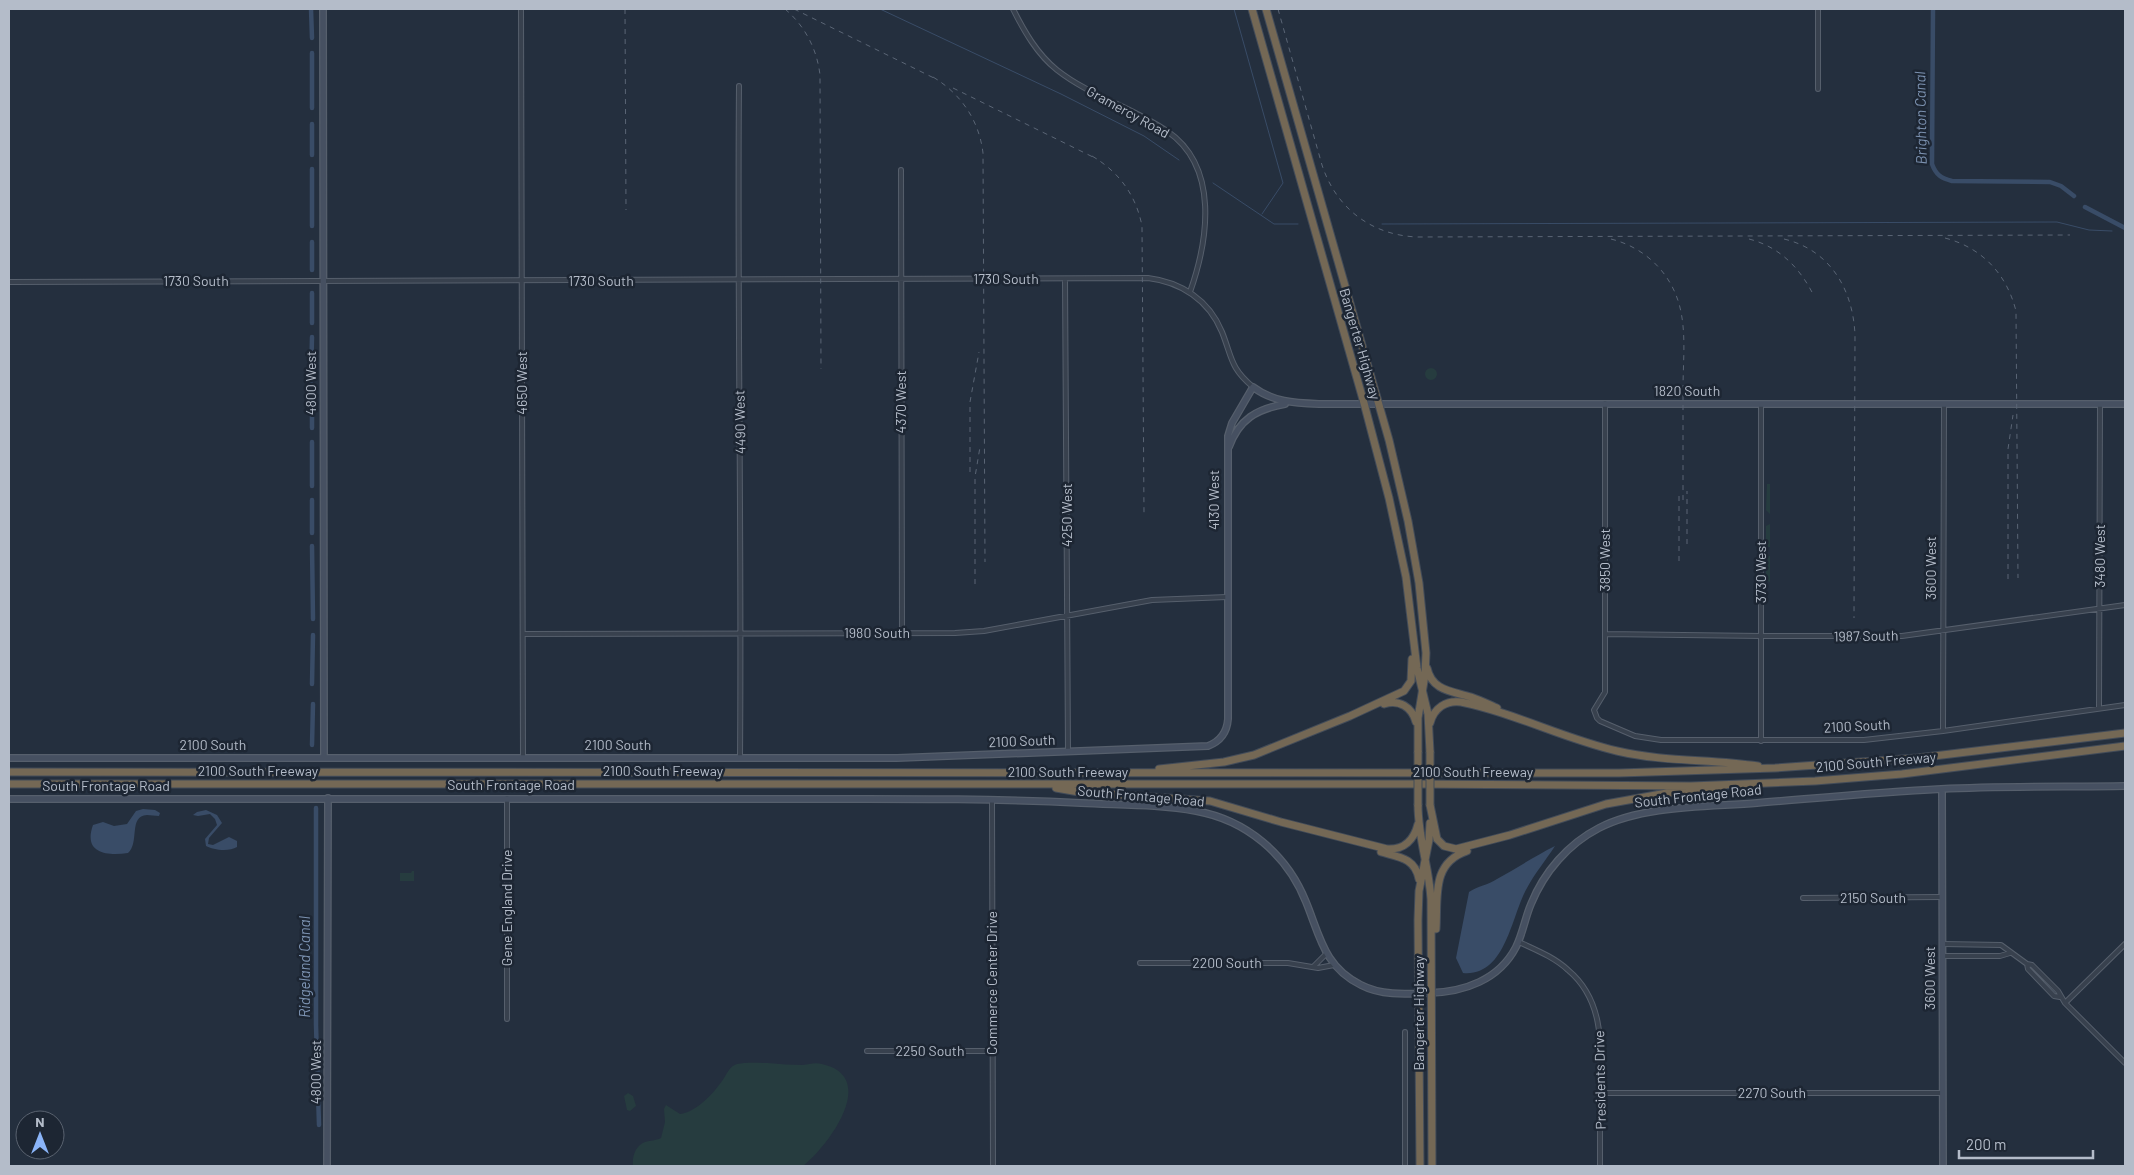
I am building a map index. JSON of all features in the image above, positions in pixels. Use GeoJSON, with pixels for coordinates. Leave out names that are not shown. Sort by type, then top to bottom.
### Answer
{"type":"FeatureCollection","features":[{"type":"Feature","properties":{"kind":"highway","name":"Bangerter Highway"},"geometry":{"type":"LineString","coordinates":[[1252,9],[1364,403],[1400,547],[1417,668],[1430,727],[1429,836],[1420,883],[1418,920],[1417,993],[1420,1166]]}},
{"type":"Feature","properties":{"kind":"highway","name":"Bangerter Highway"},"geometry":{"type":"LineString","coordinates":[[1266,9],[1398,478],[1415,559],[1422,607],[1426,664],[1418,727],[1418,824],[1431,899],[1432,1166]]}},
{"type":"Feature","properties":{"kind":"highway"},"geometry":{"type":"LineString","coordinates":[[1350,716],[1397,695],[1408,686],[1411,677],[1413,636]]}},
{"type":"Feature","properties":{"kind":"highway"},"geometry":{"type":"LineString","coordinates":[[1426,664],[1430,678],[1441,689],[1475,698],[1524,720]]}},
{"type":"Feature","properties":{"kind":"highway"},"geometry":{"type":"LineString","coordinates":[[1430,727],[1436,711],[1443,705],[1453,701],[1464,702],[1600,746],[1636,755],[1775,768]]}},
{"type":"Feature","properties":{"kind":"highway"},"geometry":{"type":"LineString","coordinates":[[1021,773],[1154,770],[1224,762],[1254,754],[1386,703],[1395,702],[1404,705],[1411,711],[1418,727]]}},
{"type":"Feature","properties":{"kind":"highway","name":"2100 South Freeway"},"geometry":{"type":"LineString","coordinates":[[9,772],[1619,773],[1775,768],[1917,758],[2125,732]]}},
{"type":"Feature","properties":{"kind":"highway","name":"2100 South Freeway"},"geometry":{"type":"LineString","coordinates":[[9,784],[1754,784],[1902,774],[2125,748]]}},
{"type":"Feature","properties":{"kind":"highway"},"geometry":{"type":"LineString","coordinates":[[1041,784],[1079,792],[1210,801],[1380,848],[1392,849],[1407,844],[1418,824]]}},
{"type":"Feature","properties":{"kind":"highway"},"geometry":{"type":"LineString","coordinates":[[1430,805],[1436,835],[1441,843],[1448,848],[1463,848],[1606,804],[1633,798],[1667,793],[1704,792],[1754,784]]}},
{"type":"Feature","properties":{"kind":"highway"},"geometry":{"type":"LineString","coordinates":[[1307,828],[1406,859],[1416,869],[1420,883]]}},
{"type":"Feature","properties":{"kind":"highway"},"geometry":{"type":"LineString","coordinates":[[1432,974],[1439,884],[1442,870],[1448,861],[1458,854],[1501,840],[1510,835]]}},
{"type":"Feature","properties":{"kind":"street","name":"4800 West"},"geometry":{"type":"LineString","coordinates":[[323,9],[324,757]]}},
{"type":"Feature","properties":{"kind":"street","name":"4650 West"},"geometry":{"type":"LineString","coordinates":[[521,9],[523,757]]}},
{"type":"Feature","properties":{"kind":"street","name":"Gramercy Road"},"geometry":{"type":"LineString","coordinates":[[1013,9],[1026,35],[1056,69],[1077,84],[1168,132],[1191,156],[1201,177],[1205,196],[1205,218],[1198,267],[1190,292]]}},
{"type":"Feature","properties":{"kind":"street"},"geometry":{"type":"LineString","coordinates":[[1818,9],[1818,89]]}},
{"type":"Feature","properties":{"kind":"street","name":"4490 West"},"geometry":{"type":"LineString","coordinates":[[739,86],[740,757]]}},
{"type":"Feature","properties":{"kind":"street","name":"4370 West"},"geometry":{"type":"LineString","coordinates":[[902,170],[902,634]]}},
{"type":"Feature","properties":{"kind":"street","name":"1730 South"},"geometry":{"type":"LineString","coordinates":[[9,282],[1148,278],[1169,282],[1190,292]]}},
{"type":"Feature","properties":{"kind":"street","name":"4250 West"},"geometry":{"type":"LineString","coordinates":[[1065,279],[1068,752]]}},
{"type":"Feature","properties":{"kind":"street"},"geometry":{"type":"LineString","coordinates":[[1190,292],[1207,307],[1215,318],[1234,368],[1253,387]]}},
{"type":"Feature","properties":{"kind":"street","name":"1820 South"},"geometry":{"type":"LineString","coordinates":[[1253,387],[1271,398],[1290,403],[2125,404]]}},
{"type":"Feature","properties":{"kind":"street","name":"4130 West"},"geometry":{"type":"LineString","coordinates":[[1223,736],[1228,719],[1228,436],[1232,423],[1253,387]]}},
{"type":"Feature","properties":{"kind":"street"},"geometry":{"type":"LineString","coordinates":[[1227,456],[1238,428],[1251,415],[1268,408],[1290,403]]}},
{"type":"Feature","properties":{"kind":"street","name":"3850 West"},"geometry":{"type":"LineString","coordinates":[[1595,714],[1596,706],[1604,692],[1605,404]]}},
{"type":"Feature","properties":{"kind":"street","name":"3730 West"},"geometry":{"type":"LineString","coordinates":[[1761,404],[1761,741]]}},
{"type":"Feature","properties":{"kind":"street","name":"3600 West"},"geometry":{"type":"LineString","coordinates":[[1943,731],[1944,404]]}},
{"type":"Feature","properties":{"kind":"street","name":"3480 West"},"geometry":{"type":"LineString","coordinates":[[2099,708],[2100,404]]}},
{"type":"Feature","properties":{"kind":"street","name":"1980 South"},"geometry":{"type":"LineString","coordinates":[[523,634],[902,634],[984,631],[1152,600],[1188,597],[1227,597]]}},
{"type":"Feature","properties":{"kind":"street","name":"1987 South"},"geometry":{"type":"LineString","coordinates":[[1605,634],[1902,636],[2125,605]]}},
{"type":"Feature","properties":{"kind":"street","name":"2100 South"},"geometry":{"type":"LineString","coordinates":[[1595,714],[1600,721],[1616,729],[1650,739],[1864,740],[1943,731],[2125,705]]}},
{"type":"Feature","properties":{"kind":"street","name":"2100 South"},"geometry":{"type":"LineString","coordinates":[[9,758],[897,758],[1200,747],[1213,744],[1223,736]]}},
{"type":"Feature","properties":{"kind":"street","name":"South Frontage Road"},"geometry":{"type":"LineString","coordinates":[[9,798],[992,800],[1184,809],[1223,818],[1241,826],[1272,850],[1292,874],[1303,894],[1326,954],[1346,976],[1366,988],[1391,993],[1432,993],[1475,986],[1496,971],[1510,957],[1519,942],[1531,903],[1553,866],[1568,849],[1585,836],[1624,818],[1642,813],[1702,807],[1942,789],[2125,786]]}},
{"type":"Feature","properties":{"kind":"street","name":"3600 West"},"geometry":{"type":"LineString","coordinates":[[1942,789],[1943,1166]]}},
{"type":"Feature","properties":{"kind":"street","name":"4800 West"},"geometry":{"type":"LineString","coordinates":[[327,1166],[328,798]]}},
{"type":"Feature","properties":{"kind":"street","name":"Gene England Drive"},"geometry":{"type":"LineString","coordinates":[[507,798],[507,1019]]}},
{"type":"Feature","properties":{"kind":"street","name":"Commerce Center Drive"},"geometry":{"type":"LineString","coordinates":[[992,800],[993,1166]]}},
{"type":"Feature","properties":{"kind":"street","name":"2150 South"},"geometry":{"type":"LineString","coordinates":[[1803,898],[1942,897]]}},
{"type":"Feature","properties":{"kind":"street","name":"Presidents Drive"},"geometry":{"type":"LineString","coordinates":[[1519,942],[1550,957],[1569,970],[1579,980],[1591,1000],[1597,1017],[1600,1035],[1600,1166]]}},
{"type":"Feature","properties":{"kind":"street"},"geometry":{"type":"LineString","coordinates":[[1943,944],[2001,945],[2027,964],[2028,969],[2054,996],[2060,997],[2125,1064]]}},
{"type":"Feature","properties":{"kind":"street"},"geometry":{"type":"LineString","coordinates":[[2065,1003],[2125,944]]}},
{"type":"Feature","properties":{"kind":"street"},"geometry":{"type":"LineString","coordinates":[[1943,956],[2000,956],[2010,953]]}},
{"type":"Feature","properties":{"kind":"street"},"geometry":{"type":"LineString","coordinates":[[1313,967],[1326,954]]}},
{"type":"Feature","properties":{"kind":"street","name":"2200 South"},"geometry":{"type":"LineString","coordinates":[[1140,963],[1288,963],[1318,968],[1334,964]]}},
{"type":"Feature","properties":{"kind":"street"},"geometry":{"type":"LineString","coordinates":[[1404,1032],[1405,1166]]}},
{"type":"Feature","properties":{"kind":"street","name":"2250 South"},"geometry":{"type":"LineString","coordinates":[[867,1051],[992,1051]]}},
{"type":"Feature","properties":{"kind":"street","name":"2270 South"},"geometry":{"type":"LineString","coordinates":[[1600,1093],[1943,1093]]}},
{"type":"Feature","properties":{"kind":"green space"},"geometry":{"type":"Polygon","coordinates":[[[1431,368],[1437,374],[1431,380],[1425,374],[1431,368]]]}},
{"type":"Feature","properties":{"kind":"green space"},"geometry":{"type":"Polygon","coordinates":[[[1767,484],[1770,484],[1770,514],[1766,510],[1767,484]]]}},
{"type":"Feature","properties":{"kind":"green space"},"geometry":{"type":"Polygon","coordinates":[[[1770,524],[1770,547],[1768,547],[1766,543],[1766,526],[1770,524]]]}},
{"type":"Feature","properties":{"kind":"green space"},"geometry":{"type":"Polygon","coordinates":[[[1770,556],[1770,582],[1766,580],[1766,559],[1770,556]]]}},
{"type":"Feature","properties":{"kind":"green space"},"geometry":{"type":"Polygon","coordinates":[[[414,871],[414,881],[400,881],[400,873],[411,873],[414,871]]]}},
{"type":"Feature","properties":{"kind":"green space"},"geometry":{"type":"Polygon","coordinates":[[[744,1063],[803,1065],[820,1063],[839,1071],[847,1083],[848,1097],[844,1112],[825,1143],[803,1166],[633,1166],[633,1159],[639,1146],[645,1142],[661,1138],[665,1122],[664,1109],[666,1105],[680,1114],[693,1110],[711,1095],[733,1066],[744,1063]]]}},
{"type":"Feature","properties":{"kind":"green space"},"geometry":{"type":"Polygon","coordinates":[[[628,1093],[633,1096],[636,1106],[630,1111],[627,1110],[624,1096],[628,1093]]]}},
{"type":"Feature","properties":{"kind":"water"},"geometry":{"type":"Polygon","coordinates":[[[143,809],[155,810],[160,813],[159,816],[147,815],[138,820],[133,843],[128,853],[105,853],[98,851],[94,847],[91,842],[93,825],[103,822],[114,826],[127,824],[136,811],[143,809]]]}},
{"type":"Feature","properties":{"kind":"water"},"geometry":{"type":"Polygon","coordinates":[[[206,810],[217,815],[222,823],[209,838],[208,844],[213,845],[229,837],[237,841],[237,847],[230,850],[221,850],[206,846],[205,839],[217,825],[215,819],[210,814],[193,815],[206,810]]]}},
{"type":"Feature","properties":{"kind":"water"},"geometry":{"type":"Polygon","coordinates":[[[1555,846],[1527,888],[1498,955],[1489,965],[1477,972],[1463,973],[1456,958],[1469,892],[1494,881],[1555,846]]]}},
{"type":"Feature","properties":{"kind":"waterway","name":"Ridgeland Canal"},"geometry":{"type":"LineString","coordinates":[[311,9],[312,38]]}},
{"type":"Feature","properties":{"kind":"waterway"},"geometry":{"type":"LineString","coordinates":[[880,9],[1061,94],[1144,136],[1179,160]]}},
{"type":"Feature","properties":{"kind":"waterway"},"geometry":{"type":"LineString","coordinates":[[1234,9],[1283,183],[1262,214]]}},
{"type":"Feature","properties":{"kind":"waterway","name":"Brighton Canal"},"geometry":{"type":"LineString","coordinates":[[1933,9],[1932,164],[1935,171],[1942,177],[1952,181],[2050,182],[2061,186],[2074,196]]}},
{"type":"Feature","properties":{"kind":"waterway","name":"Ridgeland Canal"},"geometry":{"type":"LineString","coordinates":[[312,53],[312,108]]}},
{"type":"Feature","properties":{"kind":"waterway","name":"Ridgeland Canal"},"geometry":{"type":"LineString","coordinates":[[312,124],[312,155]]}},
{"type":"Feature","properties":{"kind":"waterway","name":"Ridgeland Canal"},"geometry":{"type":"LineString","coordinates":[[312,169],[312,226]]}},
{"type":"Feature","properties":{"kind":"waterway"},"geometry":{"type":"LineString","coordinates":[[1213,183],[1274,224],[1298,224]]}},
{"type":"Feature","properties":{"kind":"waterway","name":"Brighton Canal"},"geometry":{"type":"LineString","coordinates":[[2085,207],[2125,228]]}},
{"type":"Feature","properties":{"kind":"waterway"},"geometry":{"type":"LineString","coordinates":[[1382,224],[2057,222],[2089,230],[2112,231]]}},
{"type":"Feature","properties":{"kind":"waterway","name":"Ridgeland Canal"},"geometry":{"type":"LineString","coordinates":[[312,242],[312,270]]}},
{"type":"Feature","properties":{"kind":"waterway","name":"Ridgeland Canal"},"geometry":{"type":"LineString","coordinates":[[312,293],[312,323]]}},
{"type":"Feature","properties":{"kind":"waterway","name":"Ridgeland Canal"},"geometry":{"type":"LineString","coordinates":[[311,381],[312,337]]}},
{"type":"Feature","properties":{"kind":"waterway","name":"Ridgeland Canal"},"geometry":{"type":"LineString","coordinates":[[312,395],[312,428]]}},
{"type":"Feature","properties":{"kind":"waterway","name":"Ridgeland Canal"},"geometry":{"type":"LineString","coordinates":[[312,442],[312,486]]}},
{"type":"Feature","properties":{"kind":"waterway","name":"Ridgeland Canal"},"geometry":{"type":"LineString","coordinates":[[312,500],[312,533]]}},
{"type":"Feature","properties":{"kind":"waterway","name":"Ridgeland Canal"},"geometry":{"type":"LineString","coordinates":[[312,546],[313,619]]}},
{"type":"Feature","properties":{"kind":"waterway","name":"Ridgeland Canal"},"geometry":{"type":"LineString","coordinates":[[312,684],[313,635]]}},
{"type":"Feature","properties":{"kind":"waterway","name":"Ridgeland Canal"},"geometry":{"type":"LineString","coordinates":[[312,745],[313,704]]}},
{"type":"Feature","properties":{"kind":"waterway","name":"Ridgeland Canal"},"geometry":{"type":"LineString","coordinates":[[316,808],[316,1025],[319,1125]]}},
{"type":"Feature","properties":{"kind":"railway"},"geometry":{"type":"LineString","coordinates":[[625,9],[626,210]]}},
{"type":"Feature","properties":{"kind":"railway"},"geometry":{"type":"LineString","coordinates":[[785,9],[804,30],[809,39],[816,56],[820,75],[821,369]]}},
{"type":"Feature","properties":{"kind":"railway"},"geometry":{"type":"LineString","coordinates":[[794,9],[938,80]]}},
{"type":"Feature","properties":{"kind":"railway"},"geometry":{"type":"LineString","coordinates":[[1278,9],[1322,165],[1328,180],[1346,206],[1370,225],[1385,231],[1417,237],[2070,235]]}},
{"type":"Feature","properties":{"kind":"railway"},"geometry":{"type":"LineString","coordinates":[[933,77],[952,91],[967,109],[973,119],[983,153],[985,562]]}},
{"type":"Feature","properties":{"kind":"railway"},"geometry":{"type":"LineString","coordinates":[[953,88],[1097,159]]}},
{"type":"Feature","properties":{"kind":"railway"},"geometry":{"type":"LineString","coordinates":[[1092,156],[1110,169],[1125,185],[1131,194],[1142,226],[1144,513]]}},
{"type":"Feature","properties":{"kind":"railway"},"geometry":{"type":"LineString","coordinates":[[1945,238],[1971,249],[1991,265],[2000,275],[2006,286],[2016,311],[2018,578]]}},
{"type":"Feature","properties":{"kind":"railway"},"geometry":{"type":"LineString","coordinates":[[1611,239],[1636,249],[1657,265],[1672,287],[1681,312],[1684,341],[1683,500]]}},
{"type":"Feature","properties":{"kind":"railway"},"geometry":{"type":"LineString","coordinates":[[1749,239],[1770,247],[1788,260],[1802,276],[1814,296]]}},
{"type":"Feature","properties":{"kind":"railway"},"geometry":{"type":"LineString","coordinates":[[1784,239],[1800,244],[1826,262],[1844,287],[1850,302],[1853,318],[1855,335],[1854,618]]}},
{"type":"Feature","properties":{"kind":"railway"},"geometry":{"type":"LineString","coordinates":[[970,472],[970,402],[979,352]]}},
{"type":"Feature","properties":{"kind":"railway"},"geometry":{"type":"LineString","coordinates":[[2008,579],[2008,449],[2013,415]]}},
{"type":"Feature","properties":{"kind":"railway"},"geometry":{"type":"LineString","coordinates":[[975,584],[975,477],[980,447]]}},
{"type":"Feature","properties":{"kind":"railway"},"geometry":{"type":"LineString","coordinates":[[1687,491],[1687,544]]}},
{"type":"Feature","properties":{"kind":"railway"},"geometry":{"type":"LineString","coordinates":[[1679,494],[1679,561]]}}]}
